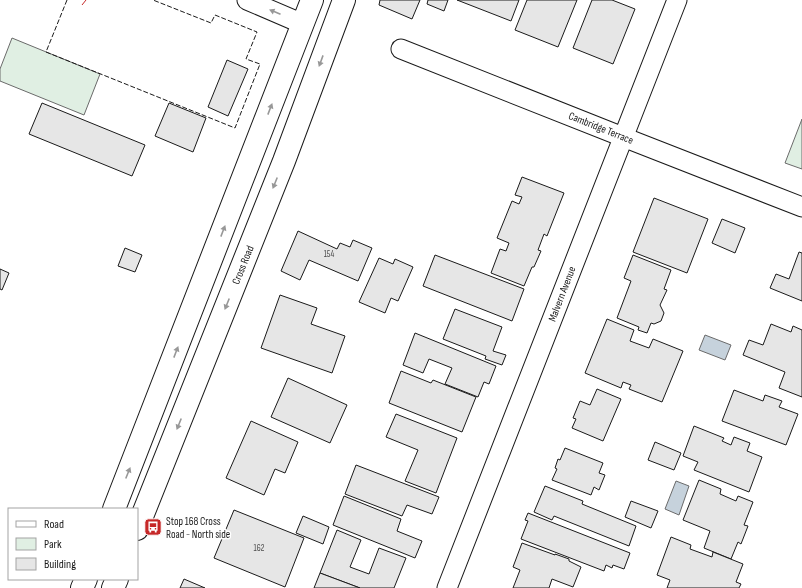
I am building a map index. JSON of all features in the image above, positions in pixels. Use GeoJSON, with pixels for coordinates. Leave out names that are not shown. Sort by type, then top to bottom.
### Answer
{"type":"FeatureCollection","features":[{"type":"Feature","properties":{"kind":"highway","name":"Cross Road"},"geometry":{"type":"LineString","coordinates":[[138,526],[284,161],[344,0]]}},
{"type":"Feature","properties":{"kind":"highway"},"geometry":{"type":"LineString","coordinates":[[114,508],[303,24],[308,1],[335,25]]}},
{"type":"Feature","properties":{"kind":"highway"},"geometry":{"type":"LineString","coordinates":[[303,24],[335,25]]}},
{"type":"Feature","properties":{"kind":"street"},"geometry":{"type":"LineString","coordinates":[[247,0],[303,24]]}},
{"type":"Feature","properties":{"kind":"street","name":"Malvern Avenue"},"geometry":{"type":"LineString","coordinates":[[447,588],[677,0]]}},
{"type":"Feature","properties":{"kind":"street","name":"Cambridge Terrace"},"geometry":{"type":"LineString","coordinates":[[401,49],[802,206]]}},
{"type":"Feature","properties":{"kind":"green space"},"geometry":{"type":"Polygon","coordinates":[[[12,38],[100,74],[84,115],[0,81],[0,69],[12,38]]]}},
{"type":"Feature","properties":{"kind":"green space"},"geometry":{"type":"Polygon","coordinates":[[[802,119],[802,169],[785,163],[802,119]]]}},
{"type":"Feature","properties":{"kind":"shaded area"},"geometry":{"type":"Polygon","coordinates":[[[705,335],[731,345],[725,360],[699,350],[705,335]]]}},
{"type":"Feature","properties":{"kind":"shaded area"},"geometry":{"type":"Polygon","coordinates":[[[676,481],[689,486],[679,515],[665,509],[676,481]]]}},
{"type":"Feature","properties":{"kind":"building"},"geometry":{"type":"Polygon","coordinates":[[[380,0],[420,0],[412,19],[379,5],[380,0]]]}},
{"type":"Feature","properties":{"kind":"building"},"geometry":{"type":"Polygon","coordinates":[[[428,0],[448,0],[444,11],[427,4],[428,0]]]}},
{"type":"Feature","properties":{"kind":"building"},"geometry":{"type":"Polygon","coordinates":[[[457,0],[519,0],[511,21],[457,0]]]}},
{"type":"Feature","properties":{"kind":"building"},"geometry":{"type":"Polygon","coordinates":[[[527,0],[577,0],[558,47],[515,30],[527,0]]]}},
{"type":"Feature","properties":{"kind":"building"},"geometry":{"type":"Polygon","coordinates":[[[592,0],[612,0],[635,9],[613,64],[573,48],[592,0]]]}},
{"type":"Feature","properties":{"kind":"building"},"geometry":{"type":"Polygon","coordinates":[[[227,60],[248,69],[228,116],[208,107],[227,60]]]}},
{"type":"Feature","properties":{"kind":"building"},"geometry":{"type":"Polygon","coordinates":[[[42,103],[145,145],[132,176],[29,134],[42,103]]]}},
{"type":"Feature","properties":{"kind":"building"},"geometry":{"type":"Polygon","coordinates":[[[169,103],[206,118],[193,152],[155,136],[169,103]]]}},
{"type":"Feature","properties":{"kind":"building"},"geometry":{"type":"Polygon","coordinates":[[[522,177],[564,193],[547,236],[544,234],[538,250],[541,251],[524,286],[491,273],[500,249],[506,251],[509,243],[497,238],[512,201],[519,204],[522,197],[515,195],[522,177]]]}},
{"type":"Feature","properties":{"kind":"building"},"geometry":{"type":"Polygon","coordinates":[[[654,198],[708,219],[687,273],[633,252],[654,198]]]}},
{"type":"Feature","properties":{"kind":"building"},"geometry":{"type":"Polygon","coordinates":[[[722,219],[745,228],[735,253],[712,243],[722,219]]]}},
{"type":"Feature","properties":{"kind":"building"},"geometry":{"type":"Polygon","coordinates":[[[298,231],[337,249],[340,243],[350,247],[353,240],[372,248],[358,281],[309,260],[300,280],[281,271],[298,231]]]}},
{"type":"Feature","properties":{"kind":"building"},"geometry":{"type":"Polygon","coordinates":[[[125,248],[142,255],[135,272],[118,266],[125,248]]]}},
{"type":"Feature","properties":{"kind":"building"},"geometry":{"type":"Polygon","coordinates":[[[799,252],[802,253],[802,301],[770,288],[776,274],[789,279],[799,252]]]}},
{"type":"Feature","properties":{"kind":"building"},"geometry":{"type":"Polygon","coordinates":[[[435,255],[524,289],[512,321],[423,286],[435,255]]]}},
{"type":"Feature","properties":{"kind":"building"},"geometry":{"type":"Polygon","coordinates":[[[633,255],[671,270],[664,289],[667,290],[660,305],[664,313],[661,321],[654,324],[651,323],[647,333],[638,330],[639,327],[617,318],[631,281],[624,278],[633,255]]]}},
{"type":"Feature","properties":{"kind":"building"},"geometry":{"type":"Polygon","coordinates":[[[379,258],[393,264],[395,259],[413,267],[398,301],[391,298],[385,313],[359,302],[379,258]]]}},
{"type":"Feature","properties":{"kind":"building"},"geometry":{"type":"Polygon","coordinates":[[[0,269],[9,273],[2,290],[0,289],[0,269]]]}},
{"type":"Feature","properties":{"kind":"building"},"geometry":{"type":"Polygon","coordinates":[[[280,295],[317,308],[311,324],[345,336],[332,373],[261,348],[280,295]]]}},
{"type":"Feature","properties":{"kind":"building"},"geometry":{"type":"Polygon","coordinates":[[[455,309],[502,327],[493,351],[506,355],[502,365],[485,359],[486,356],[443,339],[455,309]]]}},
{"type":"Feature","properties":{"kind":"building"},"geometry":{"type":"Polygon","coordinates":[[[607,319],[634,330],[630,341],[649,348],[653,339],[683,351],[662,402],[629,389],[631,385],[623,382],[621,388],[585,373],[607,319]]]}},
{"type":"Feature","properties":{"kind":"building"},"geometry":{"type":"Polygon","coordinates":[[[771,324],[791,332],[793,326],[802,330],[802,397],[779,388],[785,372],[743,355],[749,340],[763,345],[771,324]]]}},
{"type":"Feature","properties":{"kind":"building"},"geometry":{"type":"Polygon","coordinates":[[[415,333],[496,366],[489,384],[484,382],[478,397],[445,384],[452,368],[429,359],[423,373],[403,365],[415,333]]]}},
{"type":"Feature","properties":{"kind":"building"},"geometry":{"type":"Polygon","coordinates":[[[401,371],[431,383],[433,380],[476,397],[462,432],[389,403],[401,371]]]}},
{"type":"Feature","properties":{"kind":"building"},"geometry":{"type":"Polygon","coordinates":[[[288,378],[347,405],[330,443],[271,417],[288,378]]]}},
{"type":"Feature","properties":{"kind":"building"},"geometry":{"type":"Polygon","coordinates":[[[597,389],[621,399],[603,441],[572,428],[576,419],[573,418],[580,401],[590,405],[597,389]]]}},
{"type":"Feature","properties":{"kind":"building"},"geometry":{"type":"Polygon","coordinates":[[[734,390],[763,401],[765,395],[782,401],[779,407],[798,414],[786,445],[722,421],[734,390]]]}},
{"type":"Feature","properties":{"kind":"building"},"geometry":{"type":"Polygon","coordinates":[[[396,414],[457,438],[436,493],[405,481],[418,450],[386,437],[396,414]]]}},
{"type":"Feature","properties":{"kind":"building"},"geometry":{"type":"Polygon","coordinates":[[[251,421],[298,442],[285,473],[275,469],[264,495],[226,478],[251,421]]]}},
{"type":"Feature","properties":{"kind":"building"},"geometry":{"type":"Polygon","coordinates":[[[694,426],[724,438],[722,441],[731,445],[734,437],[750,443],[747,451],[762,457],[749,492],[694,470],[698,462],[683,456],[694,426]]]}},
{"type":"Feature","properties":{"kind":"building"},"geometry":{"type":"Polygon","coordinates":[[[655,442],[681,453],[674,470],[648,460],[655,442]]]}},
{"type":"Feature","properties":{"kind":"building"},"geometry":{"type":"Polygon","coordinates":[[[565,448],[603,463],[599,473],[605,475],[599,490],[594,487],[591,495],[552,480],[557,469],[555,468],[558,459],[560,460],[565,448]]]}},
{"type":"Feature","properties":{"kind":"building"},"geometry":{"type":"Polygon","coordinates":[[[356,465],[439,497],[432,514],[407,505],[402,516],[345,494],[356,465]]]}},
{"type":"Feature","properties":{"kind":"building"},"geometry":{"type":"Polygon","coordinates":[[[699,480],[721,489],[720,494],[736,501],[738,496],[753,502],[744,525],[748,526],[741,544],[738,542],[731,559],[704,548],[710,531],[683,520],[699,480]]]}},
{"type":"Feature","properties":{"kind":"building"},"geometry":{"type":"Polygon","coordinates":[[[545,486],[583,501],[582,504],[636,526],[629,546],[554,516],[552,520],[534,512],[545,486]]]}},
{"type":"Feature","properties":{"kind":"building"},"geometry":{"type":"Polygon","coordinates":[[[344,496],[401,519],[397,531],[422,541],[415,558],[333,525],[344,496]]]}},
{"type":"Feature","properties":{"kind":"building"},"geometry":{"type":"Polygon","coordinates":[[[631,501],[658,511],[651,528],[625,517],[631,501]]]}},
{"type":"Feature","properties":{"kind":"building"},"geometry":{"type":"Polygon","coordinates":[[[234,510],[304,538],[285,587],[214,558],[234,510]]]}},
{"type":"Feature","properties":{"kind":"building"},"geometry":{"type":"Polygon","coordinates":[[[528,513],[630,553],[624,569],[613,565],[612,568],[606,565],[604,571],[521,539],[528,521],[525,520],[528,513]]]}},
{"type":"Feature","properties":{"kind":"building"},"geometry":{"type":"Polygon","coordinates":[[[303,516],[329,527],[323,544],[296,533],[303,516]]]}},
{"type":"Feature","properties":{"kind":"building"},"geometry":{"type":"Polygon","coordinates":[[[337,530],[361,540],[350,567],[369,574],[379,548],[406,558],[394,588],[360,588],[320,573],[337,530]]]}},
{"type":"Feature","properties":{"kind":"building"},"geometry":{"type":"Polygon","coordinates":[[[671,537],[691,545],[690,549],[712,557],[713,552],[743,564],[736,582],[741,584],[739,588],[667,588],[670,580],[657,575],[671,537]]]}},
{"type":"Feature","properties":{"kind":"building"},"geometry":{"type":"Polygon","coordinates":[[[522,543],[569,559],[569,561],[581,567],[573,587],[552,579],[549,588],[513,588],[520,570],[513,567],[522,543]]]}},
{"type":"Feature","properties":{"kind":"building"},"geometry":{"type":"Polygon","coordinates":[[[320,573],[360,588],[314,588],[320,573]]]}},
{"type":"Feature","properties":{"kind":"building"},"geometry":{"type":"Polygon","coordinates":[[[184,579],[205,588],[180,588],[184,579]]]}},
{"type":"Feature","properties":{"kind":"fence"},"geometry":{"type":"LineString","coordinates":[[67,0],[46,52],[235,128],[260,64],[246,59],[257,32],[215,15],[211,23],[153,0]]}},
{"type":"Feature","properties":{"kind":"power"},"geometry":{"type":"LineString","coordinates":[[82,5],[86,0]]}},
{"type":"Feature","properties":{"kind":"place","name":"Stop 168 Cross Road - North side"},"geometry":{"type":"Point","coordinates":[153,527]}}]}
